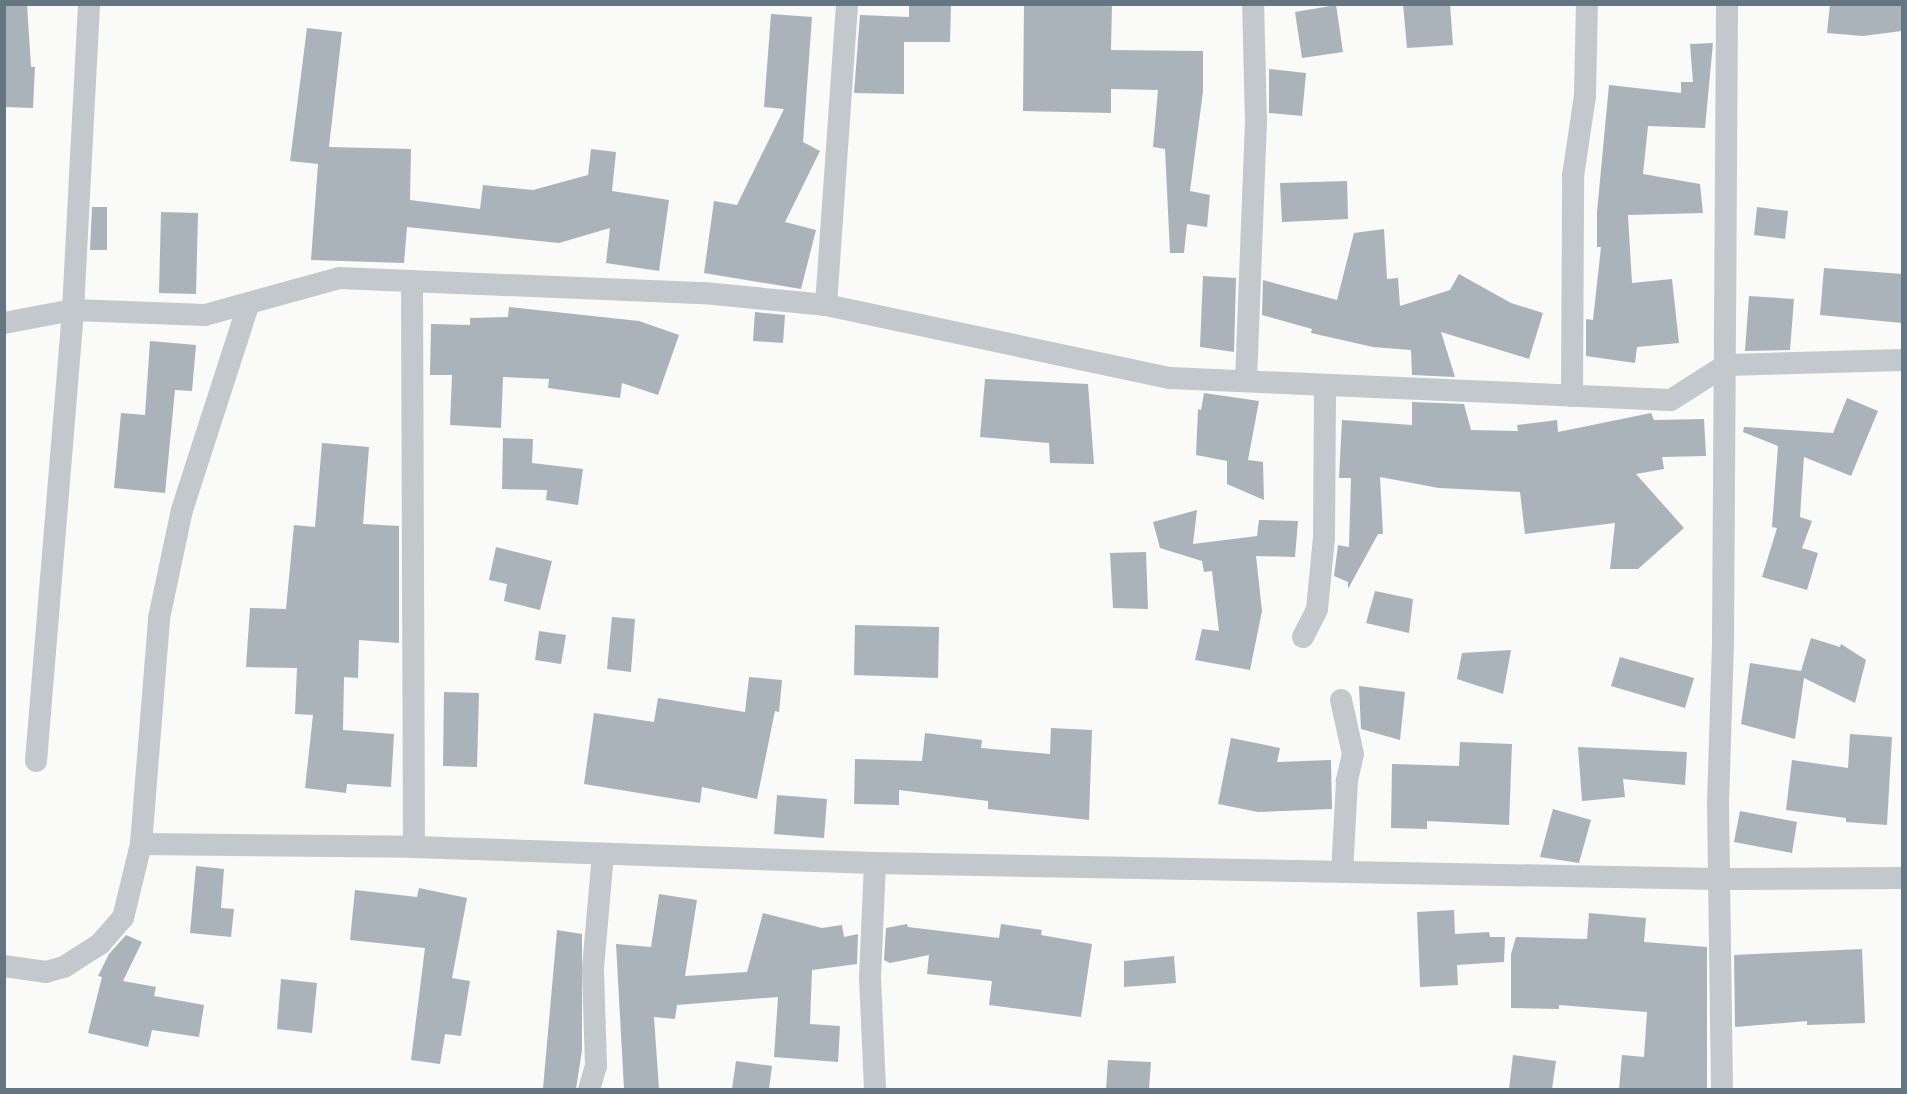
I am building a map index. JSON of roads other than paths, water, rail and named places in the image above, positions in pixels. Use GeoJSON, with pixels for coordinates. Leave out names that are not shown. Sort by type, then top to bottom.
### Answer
{"type":"FeatureCollection","features":[{"type":"Feature","properties":{"kind":"street"},"geometry":{"type":"LineString","coordinates":[[36,760],[73,310],[89,4]]}},
{"type":"Feature","properties":{"kind":"street"},"geometry":{"type":"LineString","coordinates":[[826,305],[847,4]]}},
{"type":"Feature","properties":{"kind":"street"},"geometry":{"type":"LineString","coordinates":[[1246,381],[1256,123],[1253,4]]}},
{"type":"Feature","properties":{"kind":"street"},"geometry":{"type":"LineString","coordinates":[[1572,396],[1573,176],[1585,96],[1587,4]]}},
{"type":"Feature","properties":{"kind":"street"},"geometry":{"type":"LineString","coordinates":[[1722,1089],[1719,879],[1726,365],[1727,4]]}},
{"type":"Feature","properties":{"kind":"street"},"geometry":{"type":"LineString","coordinates":[[4,323],[73,310],[205,315],[248,306],[339,278],[704,293],[826,305],[1170,378],[1671,400],[1726,365],[1902,360]]}},
{"type":"Feature","properties":{"kind":"street"},"geometry":{"type":"LineString","coordinates":[[412,282],[414,847]]}},
{"type":"Feature","properties":{"kind":"street"},"geometry":{"type":"LineString","coordinates":[[4,966],[46,972],[64,968],[100,944],[123,918],[141,844],[159,618],[182,510],[248,306]]}},
{"type":"Feature","properties":{"kind":"street"},"geometry":{"type":"LineString","coordinates":[[1303,637],[1317,609],[1324,538],[1326,385]]}},
{"type":"Feature","properties":{"kind":"street"},"geometry":{"type":"LineString","coordinates":[[1341,700],[1353,754],[1347,781],[1342,872]]}},
{"type":"Feature","properties":{"kind":"street"},"geometry":{"type":"LineString","coordinates":[[141,844],[414,847],[875,863],[1719,879],[1902,878]]}},
{"type":"Feature","properties":{"kind":"street"},"geometry":{"type":"LineString","coordinates":[[589,1089],[596,1059],[593,968],[603,854]]}},
{"type":"Feature","properties":{"kind":"street"},"geometry":{"type":"LineString","coordinates":[[875,863],[870,1012],[875,1089]]}}]}
